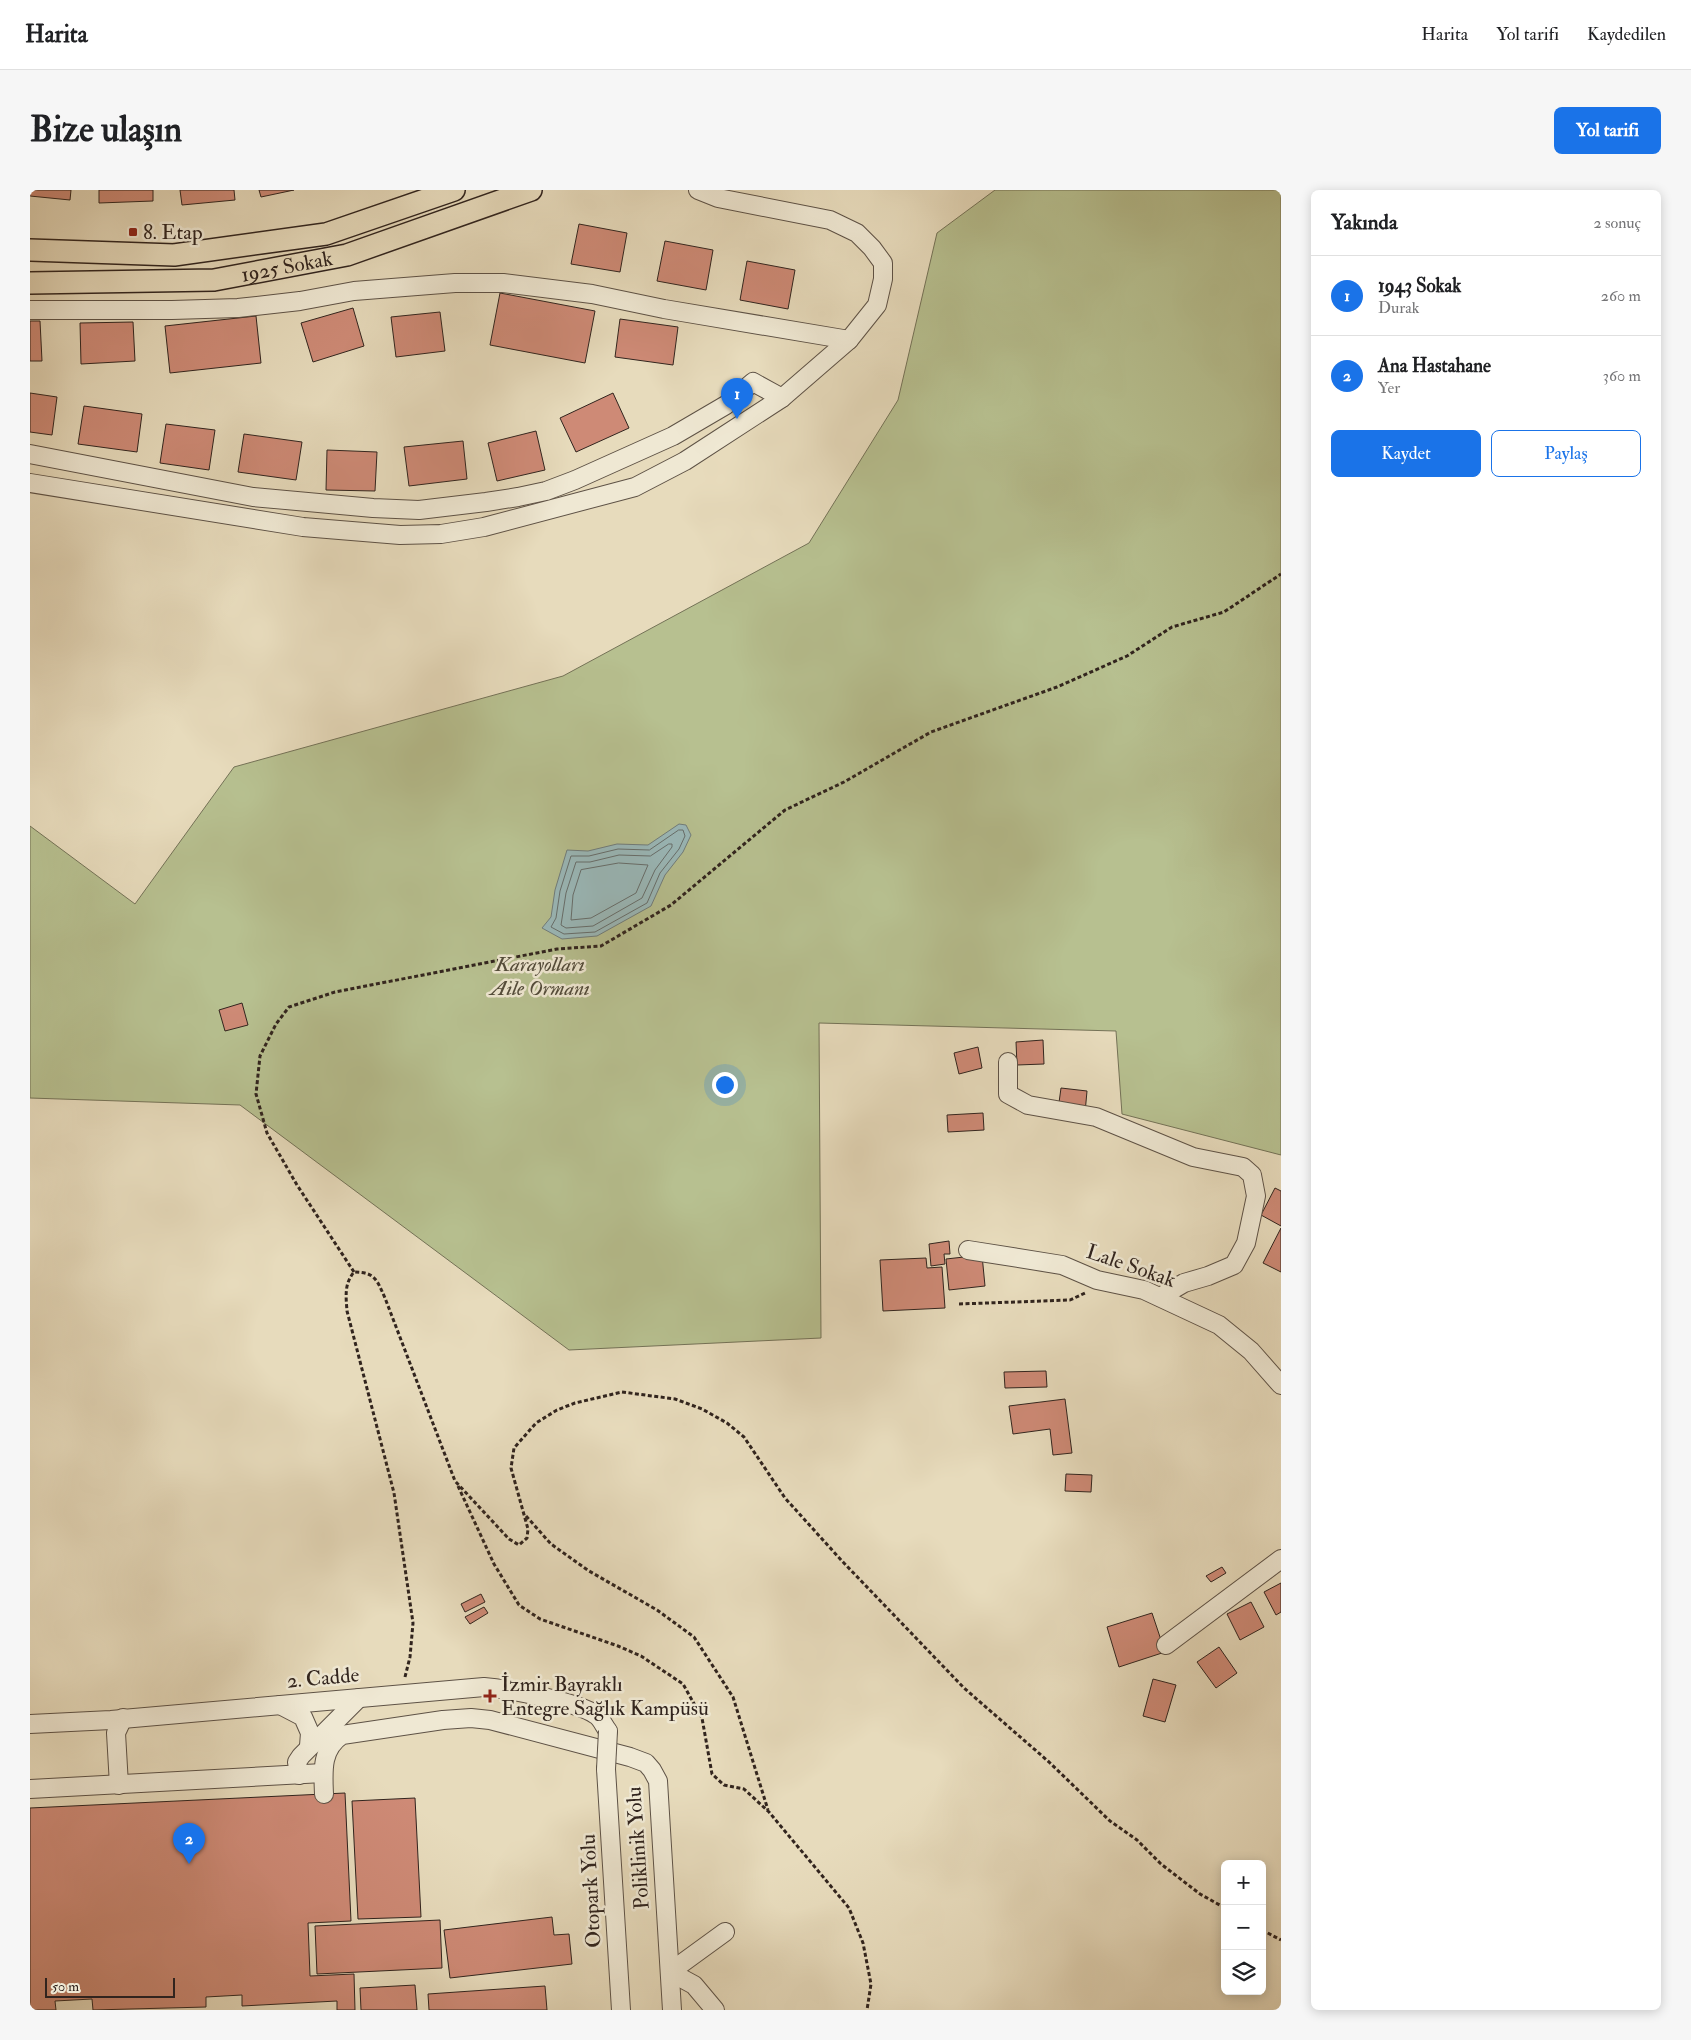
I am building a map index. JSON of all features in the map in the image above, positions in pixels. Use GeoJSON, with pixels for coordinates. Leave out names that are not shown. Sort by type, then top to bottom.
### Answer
{"type":"FeatureCollection","features":[{"type":"Feature","properties":{"kind":"main road","name":"1925 Sokak"},"geometry":{"type":"LineString","coordinates":[[30,250],[174,256],[326,234],[454,190]]}},
{"type":"Feature","properties":{"kind":"main road","name":"1925 Sokak"},"geometry":{"type":"LineString","coordinates":[[30,283],[214,280],[347,255],[532,190]]}},
{"type":"Feature","properties":{"kind":"street"},"geometry":{"type":"LineString","coordinates":[[30,483],[303,528],[400,535],[441,534],[484,528],[635,487],[685,461],[782,398],[849,340],[877,305],[883,279],[883,263],[857,233],[830,220],[718,198],[698,190]]}},
{"type":"Feature","properties":{"kind":"street"},"geometry":{"type":"LineString","coordinates":[[30,310],[238,308],[300,301],[354,291],[455,283],[502,283],[592,294],[664,309],[849,340]]}},
{"type":"Feature","properties":{"kind":"street"},"geometry":{"type":"LineString","coordinates":[[30,454],[253,497],[373,508],[419,510],[486,502],[546,491],[673,436],[726,405],[753,382],[782,398]]}},
{"type":"Feature","properties":{"kind":"street"},"geometry":{"type":"LineString","coordinates":[[1008,1062],[1008,1094],[1028,1105],[1096,1117],[1193,1157],[1244,1166],[1252,1175],[1256,1196],[1246,1243],[1234,1265],[1208,1276],[1184,1283],[1160,1297]]}},
{"type":"Feature","properties":{"kind":"street","name":"Lale Sokak"},"geometry":{"type":"LineString","coordinates":[[968,1250],[1062,1265],[1097,1280],[1144,1290],[1219,1325],[1252,1351],[1281,1385]]}},
{"type":"Feature","properties":{"kind":"street"},"geometry":{"type":"LineString","coordinates":[[1166,1645],[1281,1559]]}},
{"type":"Feature","properties":{"kind":"street","name":"2. Cadde"},"geometry":{"type":"LineString","coordinates":[[30,1724],[124,1718],[484,1687],[506,1689],[581,1708],[597,1715],[608,1731]]}},
{"type":"Feature","properties":{"kind":"street"},"geometry":{"type":"LineString","coordinates":[[299,1775],[297,1762],[309,1746],[359,1698]]}},
{"type":"Feature","properties":{"kind":"street"},"geometry":{"type":"LineString","coordinates":[[280,1705],[303,1717],[310,1734],[309,1746]]}},
{"type":"Feature","properties":{"kind":"street"},"geometry":{"type":"LineString","coordinates":[[119,1784],[116,1733],[124,1718]]}},
{"type":"Feature","properties":{"kind":"street","name":"Poliklinik Yolu"},"geometry":{"type":"LineString","coordinates":[[324,1794],[324,1762],[328,1750],[335,1740],[342,1735],[471,1718],[490,1720],[621,1754],[646,1763],[658,1781],[672,2010]]}},
{"type":"Feature","properties":{"kind":"street","name":"Otopark Yolu"},"geometry":{"type":"LineString","coordinates":[[608,1731],[606,1769],[621,2010]]}},
{"type":"Feature","properties":{"kind":"street"},"geometry":{"type":"LineString","coordinates":[[30,1789],[323,1773]]}},
{"type":"Feature","properties":{"kind":"street"},"geometry":{"type":"LineString","coordinates":[[715,2010],[694,1985],[670,1972],[725,1932]]}},
{"type":"Feature","properties":{"kind":"path"},"geometry":{"type":"LineString","coordinates":[[354,1272],[297,1185],[267,1133],[256,1094],[260,1056],[276,1024],[289,1007],[335,992],[556,949],[601,946],[671,905],[785,810],[844,782],[931,732],[1066,683],[1127,656],[1172,627],[1224,612],[1281,574]]}},
{"type":"Feature","properties":{"kind":"path"},"geometry":{"type":"LineString","coordinates":[[354,1272],[365,1272],[375,1277],[385,1298],[456,1481],[494,1564],[520,1605],[540,1619],[641,1656],[682,1684],[702,1718],[712,1774],[724,1785],[744,1789],[769,1812],[849,1908],[863,1943],[871,1984],[867,2010]]}},
{"type":"Feature","properties":{"kind":"path"},"geometry":{"type":"LineString","coordinates":[[354,1272],[349,1278],[345,1291],[347,1311],[394,1493],[413,1623],[408,1673],[394,1695]]}},
{"type":"Feature","properties":{"kind":"path"},"geometry":{"type":"LineString","coordinates":[[959,1304],[1070,1300],[1084,1293],[1097,1280]]}},
{"type":"Feature","properties":{"kind":"path"},"geometry":{"type":"LineString","coordinates":[[456,1481],[509,1540],[519,1544],[527,1538],[528,1529],[511,1468],[514,1448],[536,1423],[557,1410],[575,1403],[622,1392],[675,1398],[727,1422],[744,1437],[792,1506],[964,1688],[1049,1762],[1110,1821],[1137,1840],[1161,1864],[1192,1888],[1221,1906]]}},
{"type":"Feature","properties":{"kind":"path"},"geometry":{"type":"LineString","coordinates":[[524,1513],[551,1544],[559,1550],[589,1571],[657,1610],[694,1637],[733,1698],[769,1812]]}},
{"type":"Feature","properties":{"kind":"path"},"geometry":{"type":"LineString","coordinates":[[1266,1932],[1281,1940]]}},
{"type":"Feature","properties":{"kind":"green space","name":"Karayolları Aile Ormanı"},"geometry":{"type":"Polygon","coordinates":[[[995,190],[1281,190],[1281,1155],[1122,1114],[1116,1031],[819,1023],[821,1338],[569,1350],[240,1105],[30,1098],[30,826],[135,904],[234,767],[563,676],[809,543],[898,400],[937,233],[995,190]]]}},
{"type":"Feature","properties":{"kind":"water"},"geometry":{"type":"Polygon","coordinates":[[[679,824],[686,825],[691,835],[683,852],[665,875],[651,906],[597,936],[562,939],[542,928],[551,917],[555,890],[567,850],[588,851],[617,844],[648,845],[679,824]]]}},
{"type":"Feature","properties":{"kind":"building"},"geometry":{"type":"Polygon","coordinates":[[[30,190],[71,190],[70,200],[30,196],[30,190]]]}},
{"type":"Feature","properties":{"kind":"building"},"geometry":{"type":"Polygon","coordinates":[[[99,190],[153,190],[153,201],[99,203],[99,190]]]}},
{"type":"Feature","properties":{"kind":"building"},"geometry":{"type":"Polygon","coordinates":[[[180,190],[234,190],[235,200],[182,205],[180,190]]]}},
{"type":"Feature","properties":{"kind":"building"},"geometry":{"type":"Polygon","coordinates":[[[259,190],[294,190],[261,197],[259,190]]]}},
{"type":"Feature","properties":{"kind":"building"},"geometry":{"type":"Polygon","coordinates":[[[579,224],[627,233],[620,272],[571,264],[579,224]]]}},
{"type":"Feature","properties":{"kind":"building"},"geometry":{"type":"Polygon","coordinates":[[[665,241],[713,250],[706,290],[657,281],[665,241]]]}},
{"type":"Feature","properties":{"kind":"building"},"geometry":{"type":"Polygon","coordinates":[[[747,261],[795,270],[788,309],[740,300],[747,261]]]}},
{"type":"Feature","properties":{"kind":"building"},"geometry":{"type":"Polygon","coordinates":[[[500,293],[595,311],[585,363],[490,345],[500,293]]]}},
{"type":"Feature","properties":{"kind":"building"},"geometry":{"type":"Polygon","coordinates":[[[353,308],[364,346],[313,362],[301,323],[353,308]]]}},
{"type":"Feature","properties":{"kind":"building"},"geometry":{"type":"Polygon","coordinates":[[[440,312],[445,351],[396,357],[391,317],[440,312]]]}},
{"type":"Feature","properties":{"kind":"building"},"geometry":{"type":"Polygon","coordinates":[[[256,316],[261,363],[170,373],[165,326],[256,316]]]}},
{"type":"Feature","properties":{"kind":"building"},"geometry":{"type":"Polygon","coordinates":[[[620,319],[678,327],[673,365],[615,357],[620,319]]]}},
{"type":"Feature","properties":{"kind":"building"},"geometry":{"type":"Polygon","coordinates":[[[30,321],[40,321],[42,361],[30,361],[30,321]]]}},
{"type":"Feature","properties":{"kind":"building"},"geometry":{"type":"Polygon","coordinates":[[[133,322],[135,361],[81,364],[80,323],[133,322]]]}},
{"type":"Feature","properties":{"kind":"building"},"geometry":{"type":"Polygon","coordinates":[[[30,393],[57,397],[52,435],[30,432],[30,393]]]}},
{"type":"Feature","properties":{"kind":"building"},"geometry":{"type":"Polygon","coordinates":[[[613,393],[629,428],[576,452],[560,418],[613,393]]]}},
{"type":"Feature","properties":{"kind":"building"},"geometry":{"type":"Polygon","coordinates":[[[84,406],[142,414],[137,452],[78,444],[84,406]]]}},
{"type":"Feature","properties":{"kind":"building"},"geometry":{"type":"Polygon","coordinates":[[[166,424],[215,430],[209,470],[160,463],[166,424]]]}},
{"type":"Feature","properties":{"kind":"building"},"geometry":{"type":"Polygon","coordinates":[[[536,431],[545,470],[497,481],[488,443],[536,431]]]}},
{"type":"Feature","properties":{"kind":"building"},"geometry":{"type":"Polygon","coordinates":[[[244,434],[302,442],[296,480],[238,472],[244,434]]]}},
{"type":"Feature","properties":{"kind":"building"},"geometry":{"type":"Polygon","coordinates":[[[463,441],[467,479],[409,486],[404,447],[463,441]]]}},
{"type":"Feature","properties":{"kind":"building"},"geometry":{"type":"Polygon","coordinates":[[[327,450],[377,452],[375,491],[326,490],[327,450]]]}},
{"type":"Feature","properties":{"kind":"building"},"geometry":{"type":"Polygon","coordinates":[[[242,1003],[248,1025],[225,1031],[219,1010],[242,1003]]]}},
{"type":"Feature","properties":{"kind":"building"},"geometry":{"type":"Polygon","coordinates":[[[1043,1040],[1044,1064],[1017,1065],[1016,1042],[1043,1040]]]}},
{"type":"Feature","properties":{"kind":"building"},"geometry":{"type":"Polygon","coordinates":[[[978,1047],[982,1068],[959,1074],[954,1053],[978,1047]]]}},
{"type":"Feature","properties":{"kind":"building"},"geometry":{"type":"Polygon","coordinates":[[[1061,1088],[1087,1091],[1085,1113],[1058,1110],[1061,1088]]]}},
{"type":"Feature","properties":{"kind":"building"},"geometry":{"type":"Polygon","coordinates":[[[983,1113],[984,1130],[948,1132],[947,1115],[983,1113]]]}},
{"type":"Feature","properties":{"kind":"building"},"geometry":{"type":"Polygon","coordinates":[[[1275,1188],[1281,1191],[1281,1226],[1261,1215],[1275,1188]]]}},
{"type":"Feature","properties":{"kind":"building"},"geometry":{"type":"Polygon","coordinates":[[[1281,1228],[1281,1272],[1263,1263],[1281,1228]]]}},
{"type":"Feature","properties":{"kind":"building"},"geometry":{"type":"Polygon","coordinates":[[[949,1241],[950,1254],[944,1254],[945,1264],[931,1266],[929,1244],[949,1241]]]}},
{"type":"Feature","properties":{"kind":"building"},"geometry":{"type":"Polygon","coordinates":[[[982,1255],[985,1286],[949,1290],[946,1259],[982,1255]]]}},
{"type":"Feature","properties":{"kind":"building"},"geometry":{"type":"Polygon","coordinates":[[[926,1258],[927,1268],[942,1267],[945,1308],[883,1311],[880,1260],[926,1258]]]}},
{"type":"Feature","properties":{"kind":"building"},"geometry":{"type":"Polygon","coordinates":[[[1046,1371],[1047,1387],[1005,1388],[1004,1372],[1046,1371]]]}},
{"type":"Feature","properties":{"kind":"building"},"geometry":{"type":"Polygon","coordinates":[[[1065,1399],[1072,1453],[1053,1455],[1050,1429],[1013,1434],[1009,1406],[1065,1399]]]}},
{"type":"Feature","properties":{"kind":"building"},"geometry":{"type":"Polygon","coordinates":[[[1066,1474],[1092,1475],[1091,1492],[1065,1491],[1066,1474]]]}},
{"type":"Feature","properties":{"kind":"building"},"geometry":{"type":"Polygon","coordinates":[[[1222,1567],[1226,1573],[1211,1582],[1206,1576],[1222,1567]]]}},
{"type":"Feature","properties":{"kind":"building"},"geometry":{"type":"Polygon","coordinates":[[[1281,1583],[1281,1612],[1276,1615],[1264,1592],[1281,1583]]]}},
{"type":"Feature","properties":{"kind":"building"},"geometry":{"type":"Polygon","coordinates":[[[481,1594],[485,1602],[465,1612],[461,1604],[481,1594]]]}},
{"type":"Feature","properties":{"kind":"building"},"geometry":{"type":"Polygon","coordinates":[[[1251,1602],[1264,1627],[1240,1640],[1227,1614],[1251,1602]]]}},
{"type":"Feature","properties":{"kind":"building"},"geometry":{"type":"Polygon","coordinates":[[[484,1607],[488,1613],[470,1624],[465,1617],[484,1607]]]}},
{"type":"Feature","properties":{"kind":"building"},"geometry":{"type":"Polygon","coordinates":[[[1152,1613],[1165,1652],[1119,1667],[1107,1627],[1152,1613]]]}},
{"type":"Feature","properties":{"kind":"building"},"geometry":{"type":"Polygon","coordinates":[[[1219,1647],[1237,1673],[1216,1688],[1197,1662],[1219,1647]]]}},
{"type":"Feature","properties":{"kind":"building"},"geometry":{"type":"Polygon","coordinates":[[[1153,1679],[1176,1685],[1165,1722],[1143,1716],[1153,1679]]]}},
{"type":"Feature","properties":{"kind":"building"},"geometry":{"type":"Polygon","coordinates":[[[345,1793],[351,1921],[308,1923],[310,1976],[354,1974],[355,2010],[337,2010],[337,2001],[242,2006],[242,1995],[206,1997],[206,2007],[93,2010],[92,1999],[55,2001],[56,2010],[30,2010],[30,1808],[345,1793]]]}},
{"type":"Feature","properties":{"kind":"building"},"geometry":{"type":"Polygon","coordinates":[[[415,1798],[421,1917],[358,1919],[352,1801],[415,1798]]]}},
{"type":"Feature","properties":{"kind":"building"},"geometry":{"type":"Polygon","coordinates":[[[552,1917],[554,1935],[569,1934],[572,1964],[450,1978],[444,1930],[552,1917]]]}},
{"type":"Feature","properties":{"kind":"building"},"geometry":{"type":"Polygon","coordinates":[[[440,1920],[442,1968],[317,1974],[315,1926],[440,1920]]]}},
{"type":"Feature","properties":{"kind":"building"},"geometry":{"type":"Polygon","coordinates":[[[415,1985],[417,2010],[361,2010],[360,1988],[415,1985]]]}},
{"type":"Feature","properties":{"kind":"building"},"geometry":{"type":"Polygon","coordinates":[[[545,1986],[547,2010],[429,2010],[428,1994],[545,1986]]]}},
{"type":"Feature","properties":{"kind":"place","name":"8. Etap"},"geometry":{"type":"Point","coordinates":[133,232]}},
{"type":"Feature","properties":{"kind":"place","name":"1943 Sokak"},"geometry":{"type":"Point","coordinates":[737,419]}},
{"type":"Feature","properties":{"kind":"place","name":"İzmir Bayraklı Entegre Sağlık Kampüsü"},"geometry":{"type":"Point","coordinates":[490,1696]}},
{"type":"Feature","properties":{"kind":"place","name":"Ana Hastahane"},"geometry":{"type":"Point","coordinates":[189,1864]}}]}
